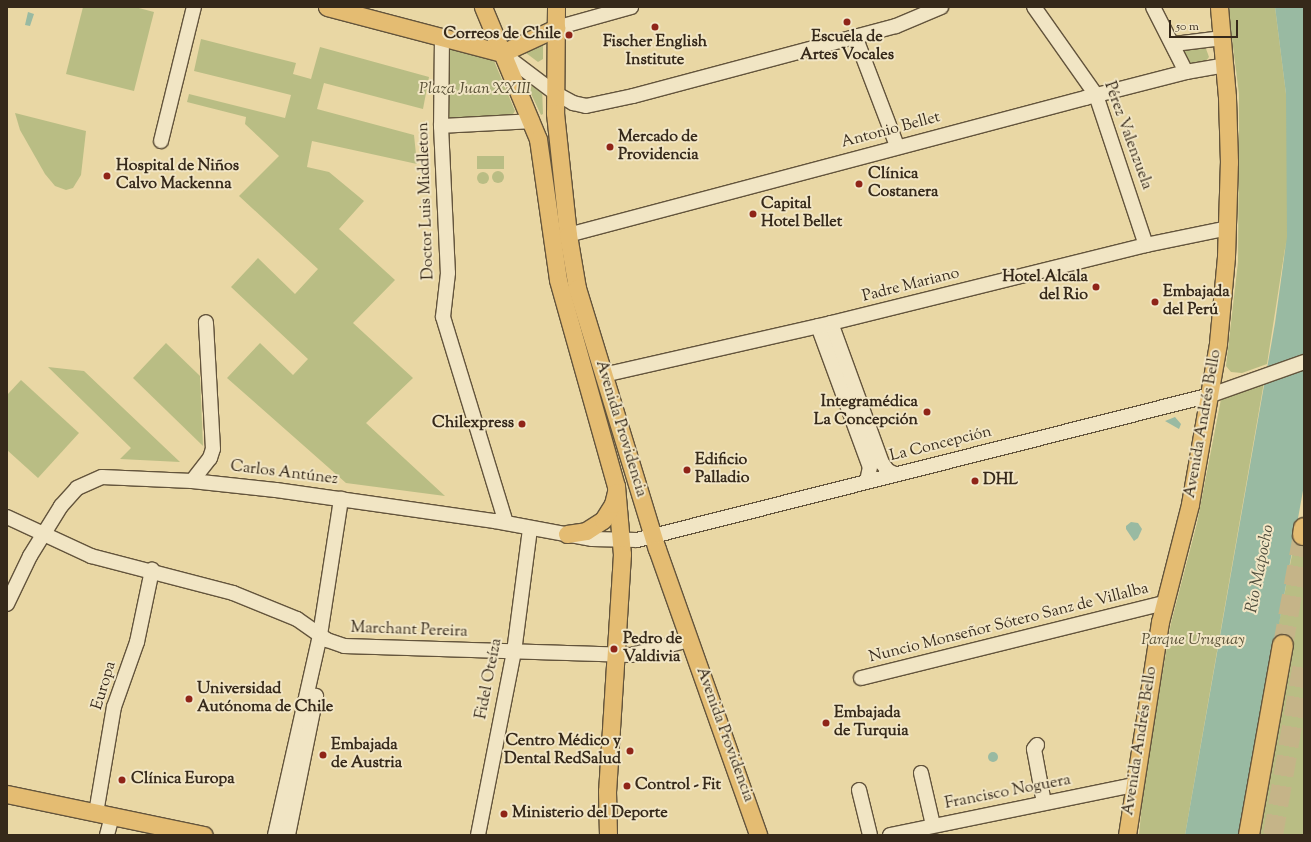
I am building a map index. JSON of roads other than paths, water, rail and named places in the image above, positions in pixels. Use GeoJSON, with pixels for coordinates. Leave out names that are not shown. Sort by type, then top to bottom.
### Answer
{"type":"FeatureCollection","features":[{"type":"Feature","properties":{"kind":"highway"},"geometry":{"type":"LineString","coordinates":[[1249,835],[1283,645]]}},
{"type":"Feature","properties":{"kind":"main road"},"geometry":{"type":"LineString","coordinates":[[327,7],[502,53],[556,28]]}},
{"type":"Feature","properties":{"kind":"main road"},"geometry":{"type":"LineString","coordinates":[[483,7],[532,121],[541,153],[558,280],[616,486],[622,541],[617,655],[607,791],[608,835]]}},
{"type":"Feature","properties":{"kind":"main road","name":"Avenida Providencia"},"geometry":{"type":"LineString","coordinates":[[556,7],[555,93],[568,235],[580,300],[653,537],[758,835]]}},
{"type":"Feature","properties":{"kind":"main road","name":"Avenida Andrés Bello"},"geometry":{"type":"LineString","coordinates":[[1127,835],[1133,785],[1164,603],[1188,510],[1211,395],[1222,314],[1228,228],[1229,162],[1225,65],[1219,7]]}},
{"type":"Feature","properties":{"kind":"main road"},"geometry":{"type":"LineString","coordinates":[[567,534],[586,530],[604,520],[614,504],[616,486]]}},
{"type":"Feature","properties":{"kind":"main road"},"geometry":{"type":"LineString","coordinates":[[7,794],[204,835]]}},
{"type":"Feature","properties":{"kind":"street"},"geometry":{"type":"LineString","coordinates":[[162,141],[194,7]]}},
{"type":"Feature","properties":{"kind":"street"},"geometry":{"type":"LineString","coordinates":[[556,28],[631,7]]}},
{"type":"Feature","properties":{"kind":"street"},"geometry":{"type":"LineString","coordinates":[[502,53],[555,93],[577,105],[594,105],[906,23],[941,7]]}},
{"type":"Feature","properties":{"kind":"street","name":"Pérez Valenzuela"},"geometry":{"type":"LineString","coordinates":[[1034,7],[1096,95],[1146,244]]}},
{"type":"Feature","properties":{"kind":"street"},"geometry":{"type":"LineString","coordinates":[[1153,7],[1174,44],[1186,72]]}},
{"type":"Feature","properties":{"kind":"street","name":"Doctor Luis Middleton"},"geometry":{"type":"LineString","coordinates":[[442,36],[441,126],[448,273],[443,317],[506,523]]}},
{"type":"Feature","properties":{"kind":"street"},"geometry":{"type":"LineString","coordinates":[[855,36],[897,146]]}},
{"type":"Feature","properties":{"kind":"street"},"geometry":{"type":"LineString","coordinates":[[1174,44],[1223,38]]}},
{"type":"Feature","properties":{"kind":"street","name":"Antonio Bellet"},"geometry":{"type":"LineString","coordinates":[[568,235],[897,146],[1186,72],[1225,65]]}},
{"type":"Feature","properties":{"kind":"street"},"geometry":{"type":"LineString","coordinates":[[441,126],[532,121]]}},
{"type":"Feature","properties":{"kind":"street","name":"Padre Mariano"},"geometry":{"type":"LineString","coordinates":[[603,375],[824,325],[1146,244],[1228,228]]}},
{"type":"Feature","properties":{"kind":"street"},"geometry":{"type":"LineString","coordinates":[[192,481],[210,458],[213,449],[206,322]]}},
{"type":"Feature","properties":{"kind":"street"},"geometry":{"type":"LineString","coordinates":[[824,325],[871,451],[885,467],[895,474]]}},
{"type":"Feature","properties":{"kind":"street","name":"La Concepción"},"geometry":{"type":"LineString","coordinates":[[622,541],[653,537],[867,481],[1211,395],[1266,377],[1304,362]]}},
{"type":"Feature","properties":{"kind":"street"},"geometry":{"type":"LineString","coordinates":[[867,481],[870,472],[871,451]]}},
{"type":"Feature","properties":{"kind":"street","name":"Carlos Antúnez"},"geometry":{"type":"LineString","coordinates":[[7,604],[43,534],[69,496],[76,488],[94,479],[111,476],[192,481],[345,499],[506,523],[567,534],[622,541]]}},
{"type":"Feature","properties":{"kind":"street"},"geometry":{"type":"LineString","coordinates":[[288,835],[324,638],[345,499]]}},
{"type":"Feature","properties":{"kind":"street","name":"Marchant Pereira"},"geometry":{"type":"LineString","coordinates":[[7,517],[91,556],[152,570],[233,593],[297,620],[324,638],[353,647],[617,655],[643,654],[689,640]]}},
{"type":"Feature","properties":{"kind":"street","name":"Fidel Oteíza"},"geometry":{"type":"LineString","coordinates":[[478,835],[514,652],[530,528]]}},
{"type":"Feature","properties":{"kind":"street","name":"Europa"},"geometry":{"type":"LineString","coordinates":[[107,835],[104,814],[116,703],[137,642],[152,570]]}},
{"type":"Feature","properties":{"kind":"street","name":"Nuncio Monseñor Sótero Sanz de Villalba"},"geometry":{"type":"LineString","coordinates":[[861,678],[1164,603]]}},
{"type":"Feature","properties":{"kind":"street"},"geometry":{"type":"LineString","coordinates":[[275,835],[324,638]]}},
{"type":"Feature","properties":{"kind":"street"},"geometry":{"type":"LineString","coordinates":[[1037,745],[1034,749],[1044,803]]}},
{"type":"Feature","properties":{"kind":"street"},"geometry":{"type":"LineString","coordinates":[[920,773],[933,825]]}},
{"type":"Feature","properties":{"kind":"street","name":"Francisco Noguera"},"geometry":{"type":"LineString","coordinates":[[890,835],[1133,785]]}},
{"type":"Feature","properties":{"kind":"street"},"geometry":{"type":"LineString","coordinates":[[859,790],[870,835]]}},
{"type":"Feature","properties":{"kind":"water","name":"Río Mapocho"},"geometry":{"type":"Polygon","coordinates":[[[1275,7],[1304,7],[1304,485],[1241,835],[1185,835],[1275,323],[1287,237],[1286,94],[1275,7]]]}},
{"type":"Feature","properties":{"kind":"water"},"geometry":{"type":"Polygon","coordinates":[[[28,12],[34,14],[30,26],[25,25],[28,12]]]}},
{"type":"Feature","properties":{"kind":"water"},"geometry":{"type":"Polygon","coordinates":[[[1175,417],[1181,424],[1179,429],[1165,421],[1175,417]]]}},
{"type":"Feature","properties":{"kind":"water"},"geometry":{"type":"Polygon","coordinates":[[[1131,522],[1138,523],[1142,529],[1138,538],[1134,541],[1126,529],[1126,526],[1131,522]]]}},
{"type":"Feature","properties":{"kind":"water"},"geometry":{"type":"Polygon","coordinates":[[[991,752],[995,752],[997,753],[997,761],[991,762],[988,759],[988,755],[991,752]]]}},
{"type":"Feature","properties":{"kind":"tunnel"},"geometry":{"type":"LineString","coordinates":[[1283,645],[1303,535]]}},
{"type":"Feature","properties":{"kind":"tunnel"},"geometry":{"type":"LineString","coordinates":[[1273,835],[1304,658]]}},
{"type":"Feature","properties":{"kind":"place","name":"Escuela de Artes Vocales"},"geometry":{"type":"Point","coordinates":[847,22]}},
{"type":"Feature","properties":{"kind":"place","name":"Fischer English Institute"},"geometry":{"type":"Point","coordinates":[655,27]}},
{"type":"Feature","properties":{"kind":"place","name":"Correos de Chile"},"geometry":{"type":"Point","coordinates":[569,35]}},
{"type":"Feature","properties":{"kind":"place","name":"Mercado de Providencia"},"geometry":{"type":"Point","coordinates":[610,147]}},
{"type":"Feature","properties":{"kind":"place","name":"Hospital de Niños Calvo Mackenna"},"geometry":{"type":"Point","coordinates":[107,176]}},
{"type":"Feature","properties":{"kind":"place","name":"Clínica Costanera"},"geometry":{"type":"Point","coordinates":[859,184]}},
{"type":"Feature","properties":{"kind":"place","name":"Capital Hotel Bellet"},"geometry":{"type":"Point","coordinates":[753,214]}},
{"type":"Feature","properties":{"kind":"place","name":"Hotel Alcala del Rio"},"geometry":{"type":"Point","coordinates":[1096,287]}},
{"type":"Feature","properties":{"kind":"place","name":"Embajada del Perú"},"geometry":{"type":"Point","coordinates":[1155,302]}},
{"type":"Feature","properties":{"kind":"place","name":"Integramédica La Concepción"},"geometry":{"type":"Point","coordinates":[927,412]}},
{"type":"Feature","properties":{"kind":"place","name":"Chilexpress"},"geometry":{"type":"Point","coordinates":[522,424]}},
{"type":"Feature","properties":{"kind":"place","name":"Edificio Palladio"},"geometry":{"type":"Point","coordinates":[687,470]}},
{"type":"Feature","properties":{"kind":"place","name":"DHL"},"geometry":{"type":"Point","coordinates":[975,481]}},
{"type":"Feature","properties":{"kind":"place","name":"Pedro de Valdivia"},"geometry":{"type":"Point","coordinates":[614,649]}},
{"type":"Feature","properties":{"kind":"place","name":"Universidad Autónoma de Chile"},"geometry":{"type":"Point","coordinates":[189,699]}},
{"type":"Feature","properties":{"kind":"place","name":"Embajada de Turquia"},"geometry":{"type":"Point","coordinates":[826,723]}},
{"type":"Feature","properties":{"kind":"place","name":"Centro Médico y Dental RedSalud"},"geometry":{"type":"Point","coordinates":[630,751]}},
{"type":"Feature","properties":{"kind":"place","name":"Embajada de Austria"},"geometry":{"type":"Point","coordinates":[323,755]}},
{"type":"Feature","properties":{"kind":"place","name":"Clínica Europa"},"geometry":{"type":"Point","coordinates":[122,780]}},
{"type":"Feature","properties":{"kind":"place","name":"Control - Fit"},"geometry":{"type":"Point","coordinates":[627,786]}},
{"type":"Feature","properties":{"kind":"place","name":"Ministerio del Deporte"},"geometry":{"type":"Point","coordinates":[504,814]}},
{"type":"Feature","properties":{"kind":"park label","name":"Plaza Juan XXIII"},"geometry":{"type":"Point","coordinates":[475,90]}},
{"type":"Feature","properties":{"kind":"park label","name":"Parque Uruguay"},"geometry":{"type":"Point","coordinates":[1193,641]}}]}
